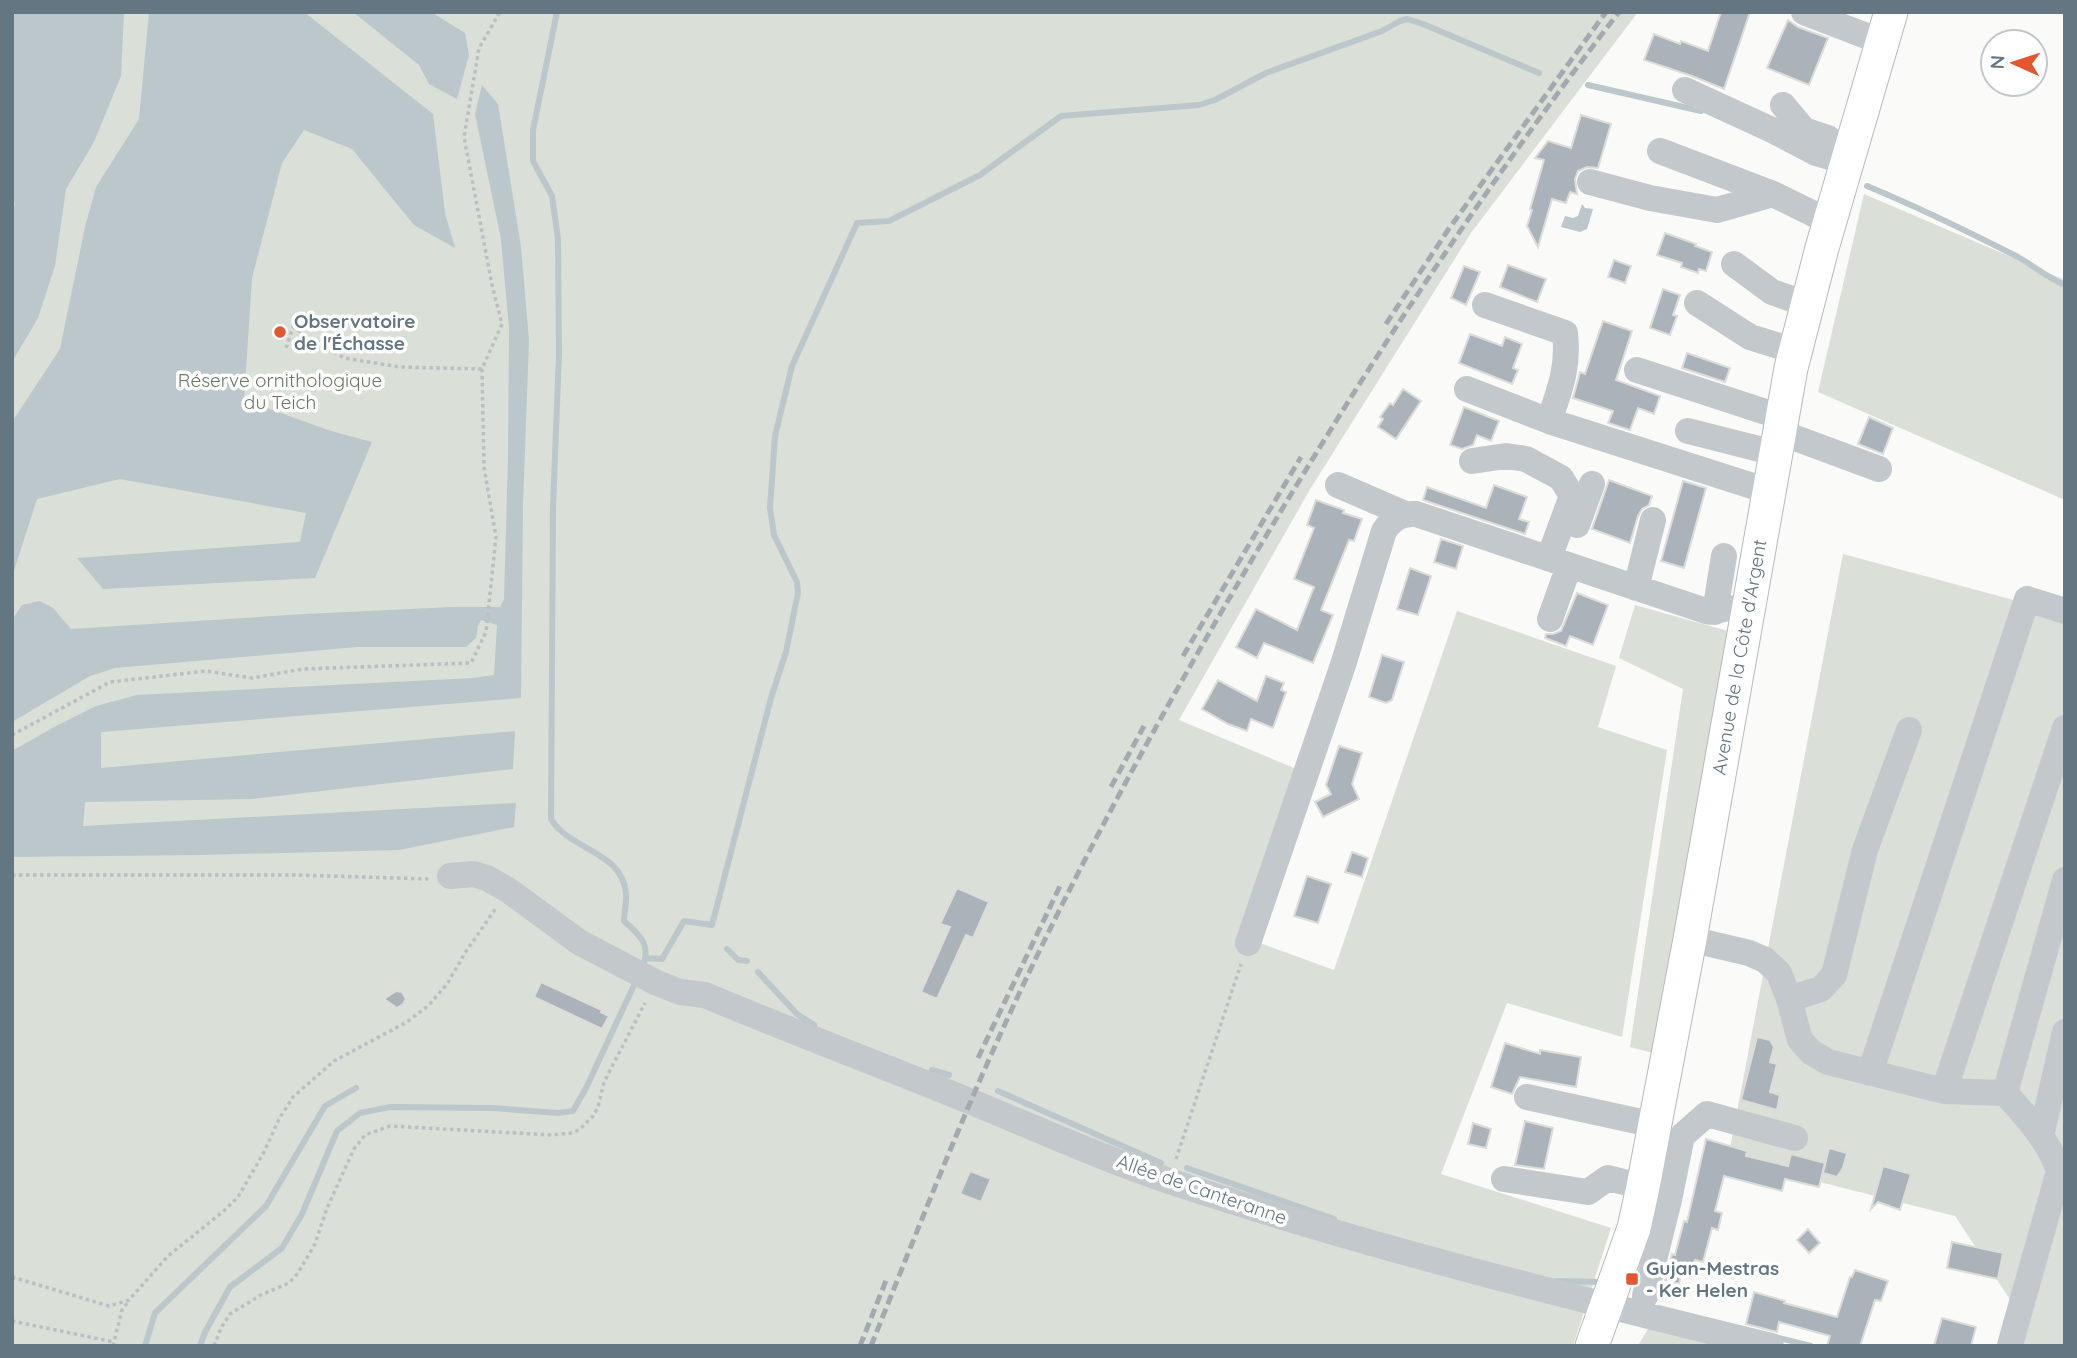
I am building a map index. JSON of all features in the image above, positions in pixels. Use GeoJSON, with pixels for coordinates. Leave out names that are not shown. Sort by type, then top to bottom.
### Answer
{"type":"FeatureCollection","features":[{"type":"Feature","properties":{"kind":"main road","name":"Avenue de la Côte d'Argent"},"geometry":{"type":"LineString","coordinates":[[1592,1346],[1634,1228],[1643,1187],[1663,1131],[1731,612],[1768,491],[1806,304],[1887,27]]}},
{"type":"Feature","properties":{"kind":"street"},"geometry":{"type":"LineString","coordinates":[[1804,12],[1887,27]]}},
{"type":"Feature","properties":{"kind":"street"},"geometry":{"type":"LineString","coordinates":[[1853,12],[1887,27]]}},
{"type":"Feature","properties":{"kind":"street"},"geometry":{"type":"LineString","coordinates":[[1685,90],[1816,153],[1850,154]]}},
{"type":"Feature","properties":{"kind":"street"},"geometry":{"type":"LineString","coordinates":[[1783,105],[1804,130],[1850,154]]}},
{"type":"Feature","properties":{"kind":"street"},"geometry":{"type":"LineString","coordinates":[[1660,151],[1773,194],[1829,222]]}},
{"type":"Feature","properties":{"kind":"street"},"geometry":{"type":"LineString","coordinates":[[1590,182],[1650,198],[1717,210],[1773,194]]}},
{"type":"Feature","properties":{"kind":"street"},"geometry":{"type":"LineString","coordinates":[[1734,264],[1772,292],[1806,304]]}},
{"type":"Feature","properties":{"kind":"street"},"geometry":{"type":"LineString","coordinates":[[1696,303],[1750,337],[1795,351]]}},
{"type":"Feature","properties":{"kind":"street"},"geometry":{"type":"LineString","coordinates":[[1485,305],[1565,333],[1567,354],[1564,373],[1549,421]]}},
{"type":"Feature","properties":{"kind":"street"},"geometry":{"type":"LineString","coordinates":[[1637,370],[1778,434],[1880,469]]}},
{"type":"Feature","properties":{"kind":"street"},"geometry":{"type":"LineString","coordinates":[[1466,389],[1549,421],[1768,491]]}},
{"type":"Feature","properties":{"kind":"street"},"geometry":{"type":"LineString","coordinates":[[1688,431],[1778,434]]}},
{"type":"Feature","properties":{"kind":"street"},"geometry":{"type":"LineString","coordinates":[[1472,461],[1506,456],[1526,459],[1561,478],[1572,496],[1550,619]]}},
{"type":"Feature","properties":{"kind":"street"},"geometry":{"type":"LineString","coordinates":[[1561,563],[1592,484]]}},
{"type":"Feature","properties":{"kind":"street"},"geometry":{"type":"LineString","coordinates":[[1338,485],[1405,513],[1416,514],[1706,611],[1731,612],[1724,556]]}},
{"type":"Feature","properties":{"kind":"street"},"geometry":{"type":"LineString","coordinates":[[1248,943],[1339,678],[1384,531],[1388,524],[1405,513]]}},
{"type":"Feature","properties":{"kind":"street"},"geometry":{"type":"LineString","coordinates":[[1636,588],[1653,520]]}},
{"type":"Feature","properties":{"kind":"street"},"geometry":{"type":"LineString","coordinates":[[1870,1073],[2027,599],[2065,611]]}},
{"type":"Feature","properties":{"kind":"street"},"geometry":{"type":"LineString","coordinates":[[1944,1091],[2065,728]]}},
{"type":"Feature","properties":{"kind":"street"},"geometry":{"type":"LineString","coordinates":[[1789,999],[1821,989],[1835,975],[1865,850],[1909,730]]}},
{"type":"Feature","properties":{"kind":"street","name":"Allée de Canteranne"},"geometry":{"type":"LineString","coordinates":[[450,876],[473,874],[488,878],[579,942],[680,992],[705,995],[1169,1181],[1408,1254],[1771,1346]]}},
{"type":"Feature","properties":{"kind":"street"},"geometry":{"type":"LineString","coordinates":[[2005,1093],[2065,880]]}},
{"type":"Feature","properties":{"kind":"street"},"geometry":{"type":"LineString","coordinates":[[1690,939],[1749,953],[1765,960],[1779,973],[1800,1040],[1811,1052],[1828,1062],[1944,1091],[2005,1093],[2041,1136],[2062,1171],[2010,1345]]}},
{"type":"Feature","properties":{"kind":"street"},"geometry":{"type":"LineString","coordinates":[[2041,1136],[2065,1032]]}},
{"type":"Feature","properties":{"kind":"street"},"geometry":{"type":"LineString","coordinates":[[1527,1097],[1663,1131],[1707,1114],[1796,1138]]}},
{"type":"Feature","properties":{"kind":"street"},"geometry":{"type":"LineString","coordinates":[[1645,1296],[1669,1200],[1663,1131]]}},
{"type":"Feature","properties":{"kind":"street"},"geometry":{"type":"LineString","coordinates":[[1504,1179],[1588,1192],[1608,1178],[1643,1187]]}},
{"type":"Feature","properties":{"kind":"path"},"geometry":{"type":"LineString","coordinates":[[12,735],[110,682],[206,671],[252,678],[303,670],[471,663],[486,632],[496,537],[484,467],[482,369],[502,324],[464,137],[479,48],[500,12]]}},
{"type":"Feature","properties":{"kind":"path"},"geometry":{"type":"LineString","coordinates":[[286,348],[293,327],[344,358],[400,367],[482,369]]}},
{"type":"Feature","properties":{"kind":"path"},"geometry":{"type":"LineString","coordinates":[[12,875],[295,875],[428,879],[450,876]]}},
{"type":"Feature","properties":{"kind":"path"},"geometry":{"type":"LineString","coordinates":[[12,1321],[114,1344],[122,1310],[129,1300],[168,1256],[225,1210],[238,1196],[293,1097],[334,1061],[407,1022],[429,1005],[447,985],[465,953],[508,890]]}},
{"type":"Feature","properties":{"kind":"path"},"geometry":{"type":"LineString","coordinates":[[1169,1181],[1248,943]]}},
{"type":"Feature","properties":{"kind":"path"},"geometry":{"type":"LineString","coordinates":[[214,1346],[230,1314],[261,1294],[289,1283],[298,1273],[314,1244],[354,1149],[365,1135],[390,1126],[551,1135],[579,1130],[598,1107],[604,1082],[639,1012],[646,977]]}},
{"type":"Feature","properties":{"kind":"path"},"geometry":{"type":"LineString","coordinates":[[12,1277],[109,1306],[129,1300]]}},
{"type":"Feature","properties":{"kind":"green space","name":"Réserve ornithologique du Teich"},"geometry":{"type":"Polygon","coordinates":[[[12,12],[1638,12],[1471,233],[1309,491],[1179,720],[1313,776],[1260,943],[1334,970],[1457,611],[1616,666],[1598,727],[1667,750],[1622,1037],[1507,1003],[1441,1174],[1611,1228],[1573,1346],[12,1346],[12,12]]]}},
{"type":"Feature","properties":{"kind":"green space"},"geometry":{"type":"Polygon","coordinates":[[[1864,194],[2065,280],[2065,500],[1818,392],[1864,194]]]}},
{"type":"Feature","properties":{"kind":"green space"},"geometry":{"type":"Polygon","coordinates":[[[1843,554],[2065,614],[2065,1346],[2001,1346],[2013,1304],[1955,1216],[1728,1159],[1843,554]]]}},
{"type":"Feature","properties":{"kind":"green space"},"geometry":{"type":"Polygon","coordinates":[[[1635,605],[1728,631],[1653,1053],[1630,1047],[1683,689],[1619,658],[1635,605]]]}},
{"type":"Feature","properties":{"kind":"green space"},"geometry":{"type":"Polygon","coordinates":[[[1652,1322],[1752,1346],[1639,1344],[1652,1322]]]}},
{"type":"Feature","properties":{"kind":"shaded area"},"geometry":{"type":"Polygon","coordinates":[[[12,12],[124,12],[121,76],[94,142],[66,189],[55,266],[38,318],[12,362],[12,213],[15,204],[12,199],[12,12]]]}},
{"type":"Feature","properties":{"kind":"shaded area"},"geometry":{"type":"Polygon","coordinates":[[[149,12],[304,12],[433,114],[445,213],[455,248],[414,225],[352,149],[304,130],[282,163],[252,278],[244,400],[331,431],[372,442],[315,578],[103,589],[77,558],[300,542],[306,513],[120,479],[37,499],[12,577],[12,422],[60,349],[96,187],[139,119],[149,12]]]}},
{"type":"Feature","properties":{"kind":"shaded area"},"geometry":{"type":"Polygon","coordinates":[[[353,12],[431,12],[465,33],[469,55],[457,99],[429,84],[419,65],[353,12]]]}},
{"type":"Feature","properties":{"kind":"shaded area"},"geometry":{"type":"Polygon","coordinates":[[[482,85],[498,104],[521,247],[529,340],[523,505],[521,698],[101,732],[101,768],[515,731],[513,769],[252,799],[85,802],[83,826],[516,803],[514,827],[399,850],[12,857],[12,751],[96,706],[137,695],[494,675],[497,625],[481,620],[476,638],[466,647],[358,647],[115,668],[90,676],[12,722],[12,620],[22,605],[40,601],[53,608],[71,629],[305,614],[500,607],[504,599],[509,328],[501,239],[475,114],[482,85]]]}},
{"type":"Feature","properties":{"kind":"shaded area"},"geometry":{"type":"Polygon","coordinates":[[[1582,204],[1585,208],[1593,209],[1587,229],[1580,232],[1561,227],[1565,216],[1578,216],[1582,204]]]}},
{"type":"Feature","properties":{"kind":"building"},"geometry":{"type":"Polygon","coordinates":[[[1721,12],[1750,12],[1724,89],[1644,60],[1654,34],[1708,51],[1721,12]]]}},
{"type":"Feature","properties":{"kind":"building"},"geometry":{"type":"Polygon","coordinates":[[[1788,20],[1798,27],[1828,38],[1809,85],[1767,68],[1788,20]]]}},
{"type":"Feature","properties":{"kind":"building"},"geometry":{"type":"Polygon","coordinates":[[[1581,115],[1611,124],[1598,168],[1587,167],[1578,171],[1575,179],[1577,194],[1570,192],[1566,203],[1552,199],[1538,247],[1527,226],[1544,160],[1535,158],[1548,141],[1571,148],[1581,115]]]}},
{"type":"Feature","properties":{"kind":"building"},"geometry":{"type":"Polygon","coordinates":[[[1665,233],[1712,252],[1706,271],[1699,269],[1698,273],[1681,267],[1682,263],[1657,255],[1665,233]]]}},
{"type":"Feature","properties":{"kind":"building"},"geometry":{"type":"Polygon","coordinates":[[[1614,260],[1631,266],[1625,283],[1608,277],[1614,260]]]}},
{"type":"Feature","properties":{"kind":"building"},"geometry":{"type":"Polygon","coordinates":[[[1508,265],[1546,279],[1537,302],[1500,287],[1508,265]]]}},
{"type":"Feature","properties":{"kind":"building"},"geometry":{"type":"Polygon","coordinates":[[[1464,266],[1480,272],[1466,305],[1451,298],[1464,266]]]}},
{"type":"Feature","properties":{"kind":"building"},"geometry":{"type":"Polygon","coordinates":[[[1663,289],[1680,295],[1673,315],[1677,316],[1670,335],[1650,328],[1663,289]]]}},
{"type":"Feature","properties":{"kind":"building"},"geometry":{"type":"Polygon","coordinates":[[[1603,321],[1632,331],[1616,380],[1660,396],[1654,414],[1638,408],[1630,430],[1608,423],[1613,411],[1573,398],[1580,372],[1585,374],[1603,321]]]}},
{"type":"Feature","properties":{"kind":"building"},"geometry":{"type":"Polygon","coordinates":[[[1470,334],[1502,346],[1505,337],[1522,344],[1513,368],[1518,370],[1512,384],[1459,363],[1470,334]]]}},
{"type":"Feature","properties":{"kind":"building"},"geometry":{"type":"Polygon","coordinates":[[[1687,353],[1730,368],[1725,382],[1682,368],[1687,353]]]}},
{"type":"Feature","properties":{"kind":"building"},"geometry":{"type":"Polygon","coordinates":[[[1403,389],[1421,401],[1396,439],[1378,427],[1383,419],[1380,417],[1390,403],[1393,405],[1403,389]]]}},
{"type":"Feature","properties":{"kind":"building"},"geometry":{"type":"Polygon","coordinates":[[[1464,407],[1499,421],[1491,441],[1477,435],[1473,445],[1462,449],[1450,445],[1464,407]]]}},
{"type":"Feature","properties":{"kind":"building"},"geometry":{"type":"Polygon","coordinates":[[[1869,417],[1893,428],[1883,454],[1858,444],[1869,417]]]}},
{"type":"Feature","properties":{"kind":"building"},"geometry":{"type":"Polygon","coordinates":[[[1609,480],[1652,496],[1649,505],[1642,509],[1638,516],[1630,543],[1592,529],[1609,480]]]}},
{"type":"Feature","properties":{"kind":"building"},"geometry":{"type":"Polygon","coordinates":[[[1683,481],[1706,488],[1684,568],[1661,561],[1683,481]]]}},
{"type":"Feature","properties":{"kind":"building"},"geometry":{"type":"Polygon","coordinates":[[[1494,485],[1527,497],[1519,519],[1529,522],[1525,534],[1423,500],[1427,487],[1486,508],[1494,485]]]}},
{"type":"Feature","properties":{"kind":"building"},"geometry":{"type":"Polygon","coordinates":[[[1316,500],[1362,519],[1354,541],[1349,540],[1321,610],[1333,615],[1313,663],[1264,643],[1257,658],[1236,647],[1256,609],[1297,630],[1314,587],[1294,579],[1314,528],[1307,525],[1316,500]]]}},
{"type":"Feature","properties":{"kind":"building"},"geometry":{"type":"Polygon","coordinates":[[[1441,539],[1463,546],[1456,569],[1434,562],[1441,539]]]}},
{"type":"Feature","properties":{"kind":"building"},"geometry":{"type":"Polygon","coordinates":[[[1410,568],[1431,576],[1418,615],[1397,609],[1410,568]]]}},
{"type":"Feature","properties":{"kind":"building"},"geometry":{"type":"Polygon","coordinates":[[[1577,593],[1608,605],[1593,645],[1570,636],[1566,646],[1545,638],[1546,634],[1561,631],[1577,593]]]}},
{"type":"Feature","properties":{"kind":"building"},"geometry":{"type":"Polygon","coordinates":[[[1382,655],[1404,662],[1392,700],[1386,703],[1369,697],[1382,655]]]}},
{"type":"Feature","properties":{"kind":"building"},"geometry":{"type":"Polygon","coordinates":[[[1266,676],[1284,683],[1281,690],[1286,692],[1273,728],[1251,719],[1247,731],[1202,709],[1218,680],[1257,701],[1266,676]]]}},
{"type":"Feature","properties":{"kind":"building"},"geometry":{"type":"Polygon","coordinates":[[[1339,746],[1362,753],[1352,784],[1359,799],[1323,817],[1315,802],[1331,794],[1326,785],[1339,746]]]}},
{"type":"Feature","properties":{"kind":"building"},"geometry":{"type":"Polygon","coordinates":[[[1352,852],[1368,858],[1362,877],[1345,872],[1352,852]]]}},
{"type":"Feature","properties":{"kind":"building"},"geometry":{"type":"Polygon","coordinates":[[[1307,876],[1331,884],[1318,923],[1294,916],[1307,876]]]}},
{"type":"Feature","properties":{"kind":"building"},"geometry":{"type":"Polygon","coordinates":[[[957,888],[989,902],[973,938],[966,935],[937,999],[921,992],[950,927],[940,924],[957,888]]]}},
{"type":"Feature","properties":{"kind":"building"},"geometry":{"type":"Polygon","coordinates":[[[541,982],[602,1010],[601,1012],[609,1016],[602,1029],[534,997],[541,982]]]}},
{"type":"Feature","properties":{"kind":"building"},"geometry":{"type":"Polygon","coordinates":[[[396,991],[402,992],[406,999],[397,1008],[384,999],[396,991]]]}},
{"type":"Feature","properties":{"kind":"building"},"geometry":{"type":"Polygon","coordinates":[[[1757,1037],[1770,1040],[1774,1047],[1770,1062],[1777,1064],[1770,1092],[1780,1095],[1777,1110],[1741,1100],[1757,1037]]]}},
{"type":"Feature","properties":{"kind":"building"},"geometry":{"type":"Polygon","coordinates":[[[1505,1043],[1540,1054],[1540,1050],[1581,1057],[1576,1087],[1520,1077],[1512,1094],[1491,1087],[1505,1043]]]}},
{"type":"Feature","properties":{"kind":"building"},"geometry":{"type":"Polygon","coordinates":[[[1525,1121],[1553,1128],[1544,1169],[1515,1165],[1525,1121]]]}},
{"type":"Feature","properties":{"kind":"building"},"geometry":{"type":"Polygon","coordinates":[[[1473,1123],[1491,1129],[1486,1148],[1468,1144],[1473,1123]]]}},
{"type":"Feature","properties":{"kind":"building"},"geometry":{"type":"Polygon","coordinates":[[[1706,1139],[1747,1151],[1746,1156],[1788,1166],[1791,1154],[1825,1163],[1819,1187],[1785,1179],[1782,1191],[1724,1176],[1715,1211],[1722,1213],[1718,1230],[1712,1228],[1703,1262],[1695,1260],[1690,1278],[1681,1275],[1679,1284],[1665,1280],[1684,1221],[1687,1222],[1706,1139]]]}},
{"type":"Feature","properties":{"kind":"building"},"geometry":{"type":"Polygon","coordinates":[[[1829,1148],[1847,1153],[1837,1177],[1823,1173],[1829,1148]]]}},
{"type":"Feature","properties":{"kind":"building"},"geometry":{"type":"Polygon","coordinates":[[[1883,1166],[1911,1174],[1900,1210],[1878,1202],[1871,1209],[1883,1166]]]}},
{"type":"Feature","properties":{"kind":"building"},"geometry":{"type":"Polygon","coordinates":[[[970,1171],[991,1179],[981,1202],[960,1194],[970,1171]]]}},
{"type":"Feature","properties":{"kind":"building"},"geometry":{"type":"Polygon","coordinates":[[[1808,1229],[1820,1243],[1809,1253],[1797,1240],[1808,1229]]]}},
{"type":"Feature","properties":{"kind":"building"},"geometry":{"type":"Polygon","coordinates":[[[1952,1242],[2003,1253],[1998,1279],[1947,1268],[1952,1242]]]}},
{"type":"Feature","properties":{"kind":"building"},"geometry":{"type":"Polygon","coordinates":[[[1855,1270],[1888,1281],[1881,1301],[1875,1300],[1860,1346],[1827,1346],[1830,1336],[1779,1322],[1777,1332],[1746,1324],[1754,1292],[1837,1317],[1850,1277],[1855,1270]]]}},
{"type":"Feature","properties":{"kind":"building"},"geometry":{"type":"Polygon","coordinates":[[[1942,1318],[1976,1327],[1971,1346],[1934,1346],[1942,1318]]]}},
{"type":"Feature","properties":{"kind":"waterway"},"geometry":{"type":"LineString","coordinates":[[557,12],[533,130],[533,161],[552,196],[558,239],[559,354],[553,507],[551,819],[570,838],[606,860],[623,880],[626,897],[624,921],[643,941],[646,953],[642,968]]}},
{"type":"Feature","properties":{"kind":"waterway"},"geometry":{"type":"LineString","coordinates":[[646,958],[662,959],[684,921],[712,925],[771,698],[786,652],[798,593],[797,582],[774,535],[770,508],[775,436],[792,366],[857,223],[889,221],[980,175],[1061,116],[1199,105],[1215,100],[1266,73],[1382,31],[1407,19],[1539,73]]}},
{"type":"Feature","properties":{"kind":"waterway"},"geometry":{"type":"LineString","coordinates":[[1588,85],[1701,111]]}},
{"type":"Feature","properties":{"kind":"waterway"},"geometry":{"type":"LineString","coordinates":[[1867,186],[1981,238],[2065,285]]}},
{"type":"Feature","properties":{"kind":"waterway"},"geometry":{"type":"LineString","coordinates":[[727,949],[738,960],[747,961]]}},
{"type":"Feature","properties":{"kind":"waterway"},"geometry":{"type":"LineString","coordinates":[[758,972],[797,1014],[814,1025]]}},
{"type":"Feature","properties":{"kind":"waterway"},"geometry":{"type":"LineString","coordinates":[[200,1346],[230,1287],[282,1248],[302,1214],[337,1131],[360,1113],[390,1107],[493,1108],[558,1113],[573,1111],[636,981]]}},
{"type":"Feature","properties":{"kind":"waterway"},"geometry":{"type":"LineString","coordinates":[[932,1070],[949,1075]]}},
{"type":"Feature","properties":{"kind":"waterway"},"geometry":{"type":"LineString","coordinates":[[145,1346],[155,1313],[266,1206],[325,1106],[356,1088]]}},
{"type":"Feature","properties":{"kind":"waterway"},"geometry":{"type":"LineString","coordinates":[[998,1091],[1161,1163]]}},
{"type":"Feature","properties":{"kind":"waterway"},"geometry":{"type":"LineString","coordinates":[[1187,1168],[1334,1219]]}},
{"type":"Feature","properties":{"kind":"waterway"},"geometry":{"type":"LineString","coordinates":[[1557,1281],[1597,1282]]}},
{"type":"Feature","properties":{"kind":"waterway"},"geometry":{"type":"LineString","coordinates":[[1775,1337],[1811,1346]]}},
{"type":"Feature","properties":{"kind":"railway"},"geometry":{"type":"LineString","coordinates":[[1386,324],[1448,230],[1606,12]]}},
{"type":"Feature","properties":{"kind":"railway"},"geometry":{"type":"LineString","coordinates":[[871,1346],[992,1052],[1066,897],[1155,728],[1292,492],[1380,351],[1472,213],[1619,12]]}},
{"type":"Feature","properties":{"kind":"railway"},"geometry":{"type":"LineString","coordinates":[[1183,656],[1301,457]]}},
{"type":"Feature","properties":{"kind":"railway"},"geometry":{"type":"LineString","coordinates":[[1111,787],[1144,726]]}},
{"type":"Feature","properties":{"kind":"railway"},"geometry":{"type":"LineString","coordinates":[[978,1058],[1061,884]]}},
{"type":"Feature","properties":{"kind":"railway"},"geometry":{"type":"LineString","coordinates":[[860,1346],[887,1278]]}},
{"type":"Feature","properties":{"kind":"place","name":"Observatoire de l'Échasse"},"geometry":{"type":"Point","coordinates":[280,332]}},
{"type":"Feature","properties":{"kind":"place","name":"Gujan-Mestras - Ker Helen"},"geometry":{"type":"Point","coordinates":[1632,1279]}}]}
